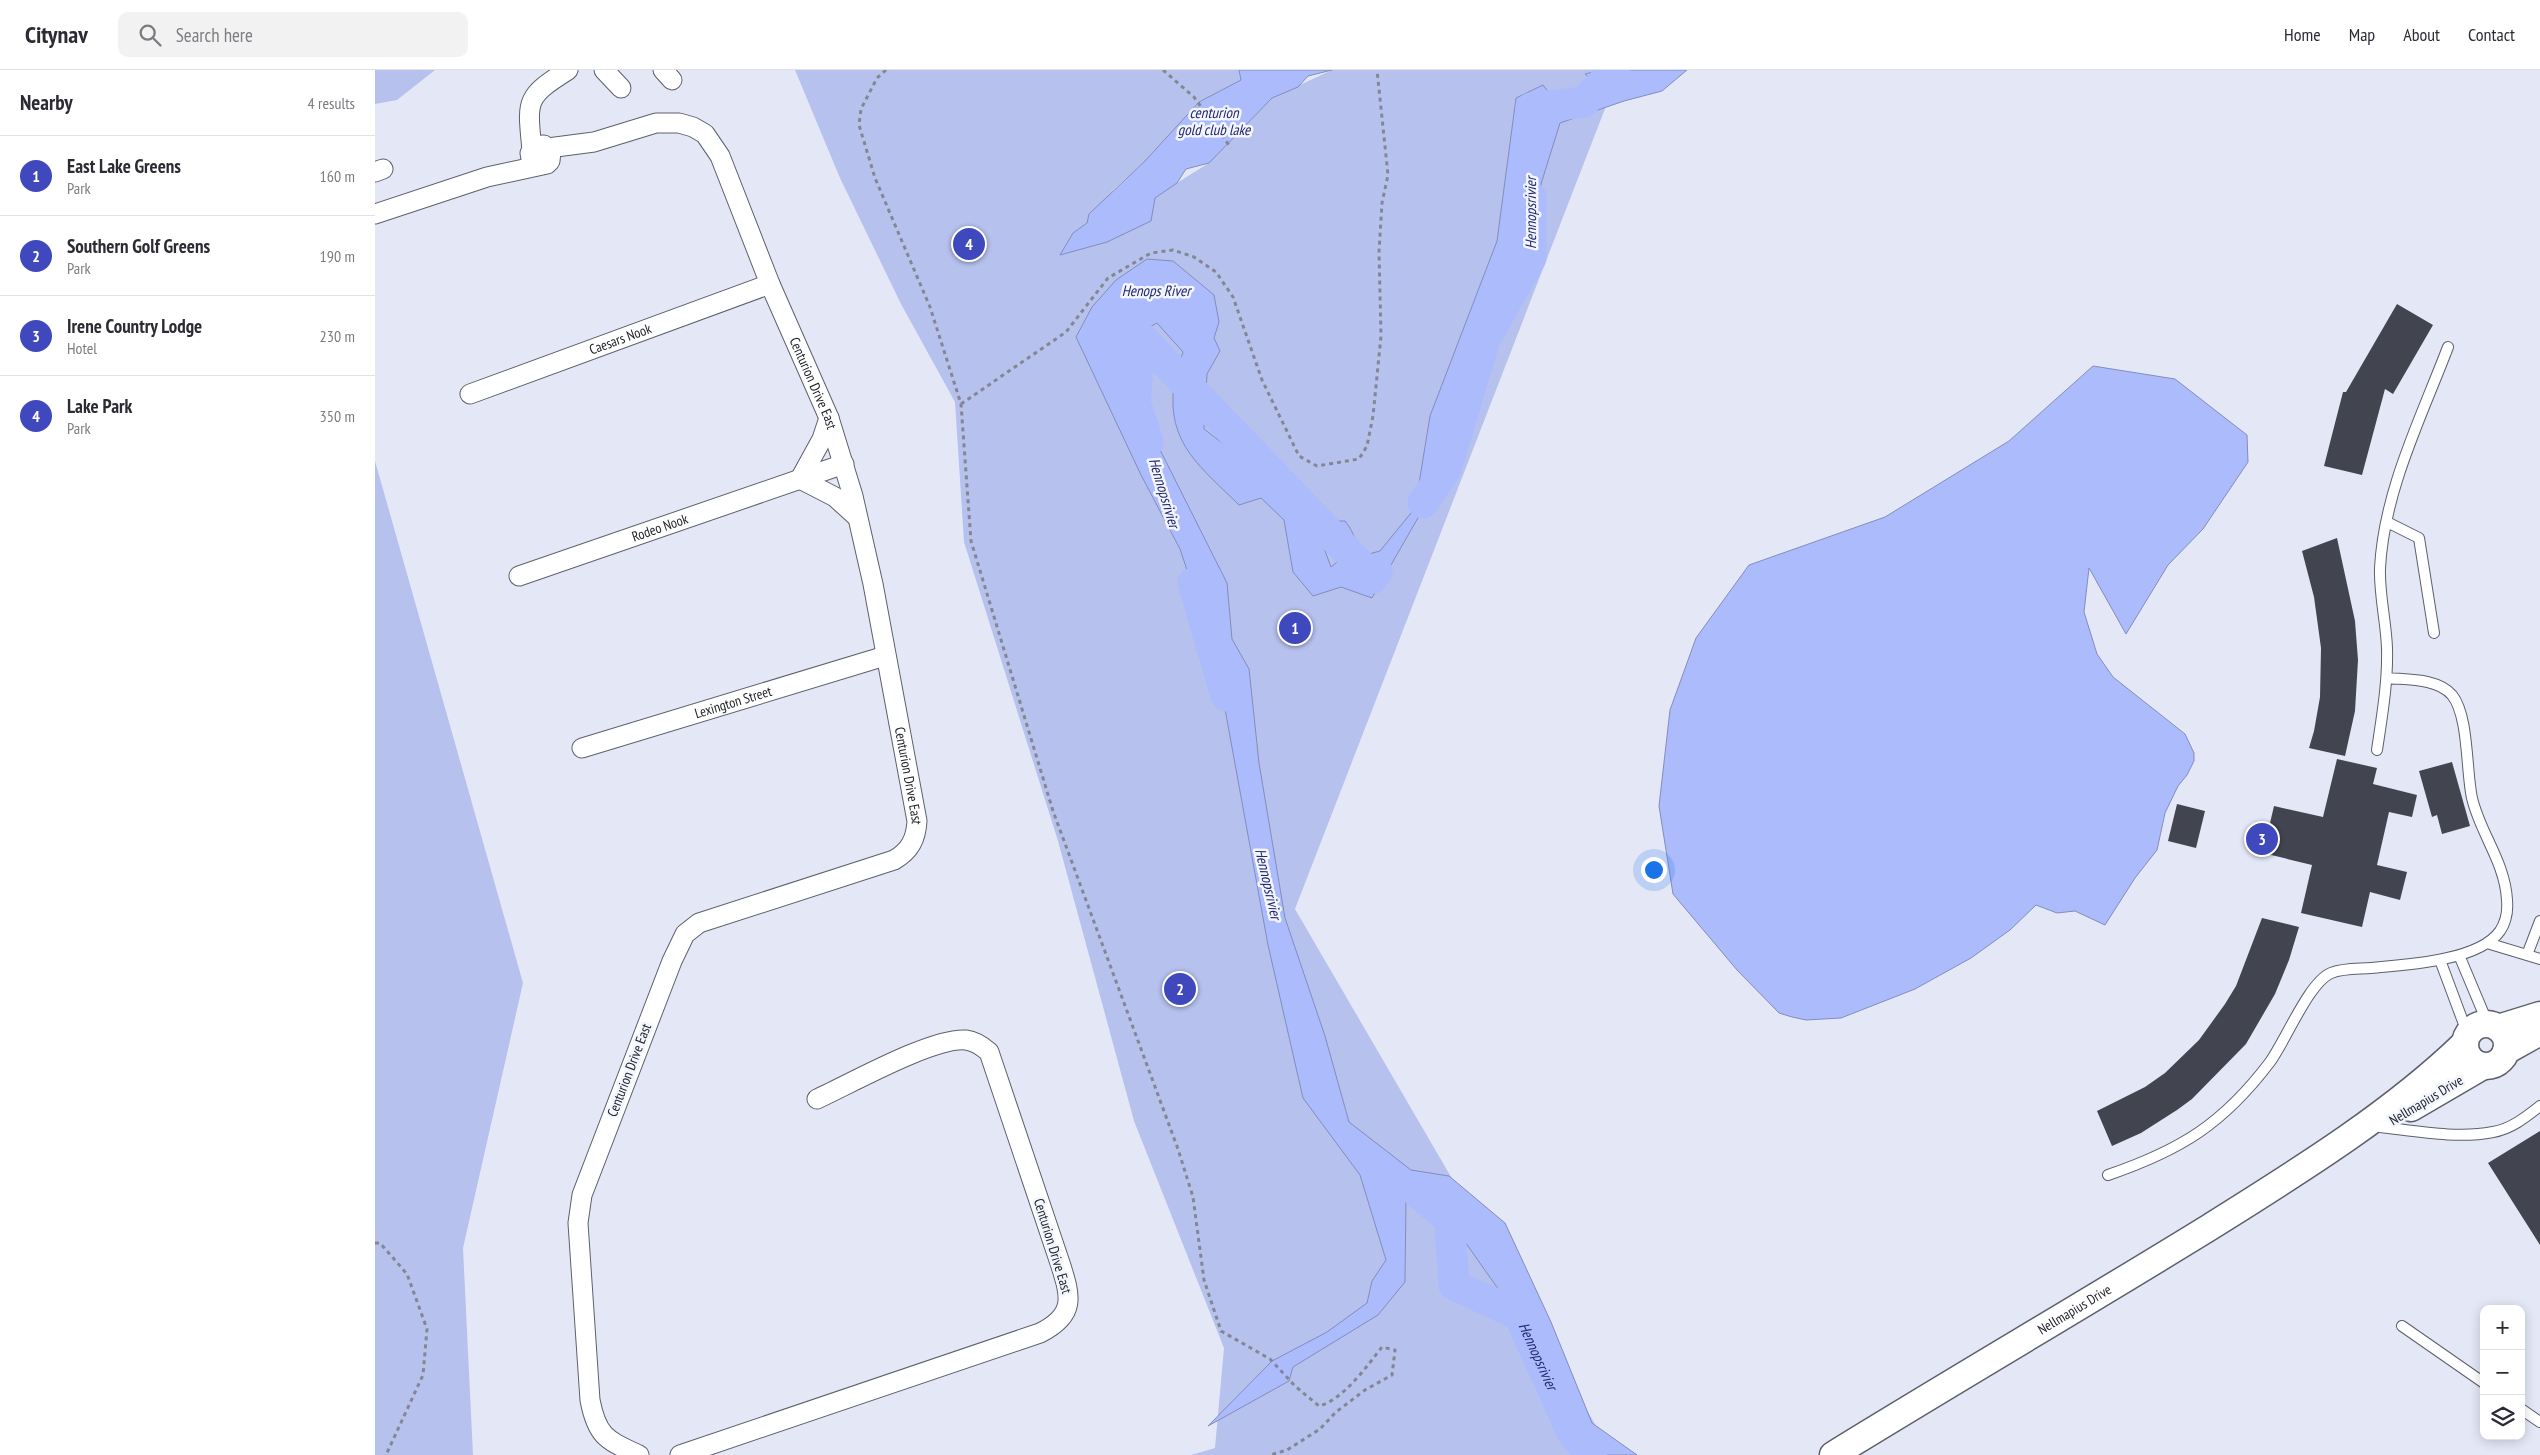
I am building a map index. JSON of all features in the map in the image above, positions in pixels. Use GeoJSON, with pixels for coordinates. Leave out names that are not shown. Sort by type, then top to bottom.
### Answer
{"type":"FeatureCollection","features":[{"type":"Feature","properties":{"kind":"main road","name":"Nellmapius Drive"},"geometry":{"type":"LineString","coordinates":[[1833,1455],[2136,1273],[2316,1159],[2485,1036],[2540,1015]]}},
{"type":"Feature","properties":{"kind":"main road","name":"Nellmapius Drive"},"geometry":{"type":"LineString","coordinates":[[2485,1036],[2540,1032]]}},
{"type":"Feature","properties":{"kind":"main road","name":"Nellmapius Drive"},"geometry":{"type":"LineString","coordinates":[[2316,1159],[2348,1146],[2483,1066],[2497,1063],[2485,1036]]}},
{"type":"Feature","properties":{"kind":"street"},"geometry":{"type":"LineString","coordinates":[[540,154],[531,124],[529,108],[533,96],[545,84],[568,70]]}},
{"type":"Feature","properties":{"kind":"street"},"geometry":{"type":"LineString","coordinates":[[604,70],[621,88]]}},
{"type":"Feature","properties":{"kind":"street","name":"Centurion Drive East"},"geometry":{"type":"LineString","coordinates":[[375,214],[487,177],[513,161],[593,142],[655,123],[666,122],[693,127],[705,134],[720,156],[761,256],[770,284],[829,418],[844,464],[873,584],[916,816],[914,840],[906,853],[895,860],[699,923],[685,934],[668,970],[582,1195],[579,1209],[578,1237],[590,1400],[593,1417],[596,1426],[612,1442],[639,1455]]}},
{"type":"Feature","properties":{"kind":"street","name":"Caesars Nook"},"geometry":{"type":"LineString","coordinates":[[471,394],[770,284]]}},
{"type":"Feature","properties":{"kind":"street"},"geometry":{"type":"LineString","coordinates":[[829,418],[822,439],[800,478],[835,497],[857,517]]}},
{"type":"Feature","properties":{"kind":"street","name":"Rodeo Nook"},"geometry":{"type":"LineString","coordinates":[[519,576],[844,464]]}},
{"type":"Feature","properties":{"kind":"street","name":"Lexington Street"},"geometry":{"type":"LineString","coordinates":[[582,748],[885,656]]}},
{"type":"Feature","properties":{"kind":"street","name":"Centurion Drive East"},"geometry":{"type":"LineString","coordinates":[[680,1455],[1040,1333],[1055,1325],[1062,1318],[1069,1304],[1063,1271],[989,1052],[982,1046],[966,1040],[938,1043],[817,1099]]}},
{"type":"Feature","properties":{"kind":"lane"},"geometry":{"type":"LineString","coordinates":[[2377,750],[2387,678],[2387,647],[2380,570],[2387,522],[2399,472],[2448,347]]}},
{"type":"Feature","properties":{"kind":"lane"},"geometry":{"type":"LineString","coordinates":[[2387,522],[2419,538],[2434,633]]}},
{"type":"Feature","properties":{"kind":"lane"},"geometry":{"type":"LineString","coordinates":[[2108,1175],[2157,1157],[2182,1144],[2219,1119],[2271,1060],[2310,993],[2331,973],[2440,960],[2459,955],[2487,943],[2501,929],[2507,916],[2504,878],[2472,798],[2459,713],[2452,695],[2431,683],[2387,678]]}},
{"type":"Feature","properties":{"kind":"lane"},"geometry":{"type":"LineString","coordinates":[[2527,955],[2540,921]]}},
{"type":"Feature","properties":{"kind":"lane"},"geometry":{"type":"LineString","coordinates":[[2487,943],[2540,959]]}},
{"type":"Feature","properties":{"kind":"lane"},"geometry":{"type":"LineString","coordinates":[[2459,955],[2485,1036]]}},
{"type":"Feature","properties":{"kind":"lane"},"geometry":{"type":"LineString","coordinates":[[2440,960],[2485,1036]]}},
{"type":"Feature","properties":{"kind":"lane"},"geometry":{"type":"LineString","coordinates":[[2380,1127],[2454,1134],[2493,1132],[2519,1122],[2539,1109]]}},
{"type":"Feature","properties":{"kind":"lane"},"geometry":{"type":"LineString","coordinates":[[2402,1326],[2480,1380]]}},
{"type":"Feature","properties":{"kind":"lane"},"geometry":{"type":"LineString","coordinates":[[2525,1412],[2540,1422]]}},
{"type":"Feature","properties":{"kind":"path"},"geometry":{"type":"LineString","coordinates":[[886,70],[877,78],[861,109],[859,125],[875,178],[930,306],[961,404],[971,541],[1053,811],[1181,1159],[1193,1197],[1207,1288],[1221,1331],[1270,1359],[1295,1386],[1319,1406],[1331,1403],[1364,1370],[1382,1347],[1395,1350],[1392,1375],[1365,1390],[1336,1412],[1320,1430],[1287,1450],[1270,1455]]}},
{"type":"Feature","properties":{"kind":"path"},"geometry":{"type":"LineString","coordinates":[[1163,70],[1194,97],[1231,148]]}},
{"type":"Feature","properties":{"kind":"path"},"geometry":{"type":"LineString","coordinates":[[961,404],[1066,332],[1108,278],[1151,253],[1173,250],[1194,256],[1216,272],[1233,297],[1262,380],[1299,456],[1317,466],[1359,459],[1367,446],[1373,416],[1381,345],[1379,252],[1382,203],[1388,175],[1377,70]]}},
{"type":"Feature","properties":{"kind":"path"},"geometry":{"type":"LineString","coordinates":[[375,1243],[380,1243],[407,1274],[427,1329],[423,1375],[386,1455]]}},
{"type":"Feature","properties":{"kind":"shaded area"},"geometry":{"type":"Polygon","coordinates":[[[375,70],[435,70],[397,100],[375,104],[375,70]]]}},
{"type":"Feature","properties":{"kind":"shaded area"},"geometry":{"type":"Polygon","coordinates":[[[795,70],[1239,70],[1241,80],[1199,102],[1145,161],[1112,191],[1087,223],[1073,233],[1061,255],[1209,163],[1272,98],[1332,70],[1620,70],[1295,909],[1613,1455],[1191,1455],[1215,1448],[1224,1348],[1134,1121],[1058,841],[964,542],[955,402],[901,304],[840,178],[795,70]]]}},
{"type":"Feature","properties":{"kind":"shaded area"},"geometry":{"type":"Polygon","coordinates":[[[375,461],[523,983],[463,1248],[473,1455],[375,1455],[375,461]]]}},
{"type":"Feature","properties":{"kind":"water","name":"centurion gold club lake"},"geometry":{"type":"Polygon","coordinates":[[[1239,70],[1332,70],[1308,76],[1298,87],[1272,98],[1209,163],[1186,169],[1177,183],[1155,198],[1151,221],[1107,242],[1060,255],[1073,233],[1087,223],[1089,214],[1145,161],[1199,102],[1241,80],[1239,70]]]}},
{"type":"Feature","properties":{"kind":"water","name":"Henops River"},"geometry":{"type":"Polygon","coordinates":[[[1601,70],[1687,70],[1662,91],[1624,101],[1560,123],[1541,184],[1540,219],[1517,266],[1468,396],[1446,469],[1372,598],[1341,587],[1313,596],[1293,572],[1284,520],[1261,498],[1239,505],[1200,466],[1181,439],[1173,406],[1176,372],[1183,352],[1157,323],[1138,333],[1136,402],[1227,583],[1232,639],[1249,669],[1259,763],[1285,918],[1325,1036],[1349,1122],[1411,1170],[1449,1176],[1505,1223],[1551,1322],[1592,1423],[1637,1455],[1581,1455],[1561,1437],[1547,1377],[1522,1323],[1449,1219],[1406,1198],[1405,1282],[1378,1315],[1293,1367],[1289,1381],[1208,1426],[1272,1361],[1327,1332],[1367,1303],[1372,1281],[1386,1260],[1360,1175],[1303,1098],[1268,945],[1215,654],[1180,549],[1141,475],[1076,337],[1092,307],[1116,280],[1147,259],[1173,261],[1214,295],[1219,322],[1214,338],[1220,351],[1207,374],[1204,429],[1230,449],[1278,471],[1299,497],[1320,508],[1307,520],[1317,529],[1331,567],[1348,553],[1350,541],[1338,532],[1339,521],[1345,521],[1365,555],[1380,551],[1415,508],[1430,416],[1497,241],[1516,98],[1543,85],[1558,105],[1584,102],[1591,80],[1585,74],[1601,70]]]}},
{"type":"Feature","properties":{"kind":"water"},"geometry":{"type":"Polygon","coordinates":[[[2093,366],[2175,379],[2247,435],[2248,462],[2203,529],[2168,565],[2126,634],[2089,568],[2084,612],[2097,654],[2113,677],[2185,734],[2194,753],[2194,761],[2187,775],[2178,786],[2165,813],[2157,850],[2135,878],[2105,925],[2075,911],[2057,913],[2036,905],[2010,930],[1971,958],[1915,989],[1841,1018],[1806,1020],[1779,1013],[1737,970],[1673,894],[1659,806],[1670,710],[1696,638],[1749,565],[1885,517],[2009,441],[2093,366]]]}},
{"type":"Feature","properties":{"kind":"building"},"geometry":{"type":"Polygon","coordinates":[[[2397,304],[2433,325],[2393,394],[2385,389],[2362,475],[2324,466],[2343,392],[2346,392],[2397,304]]]}},
{"type":"Feature","properties":{"kind":"building"},"geometry":{"type":"Polygon","coordinates":[[[2337,538],[2355,621],[2358,660],[2355,711],[2345,756],[2309,748],[2320,697],[2321,648],[2314,597],[2302,551],[2337,538]]]}},
{"type":"Feature","properties":{"kind":"building"},"geometry":{"type":"Polygon","coordinates":[[[2337,759],[2377,768],[2373,784],[2417,795],[2412,817],[2389,812],[2377,865],[2407,872],[2400,900],[2370,892],[2362,927],[2301,913],[2312,865],[2263,853],[2274,806],[2323,817],[2337,759]]]}},
{"type":"Feature","properties":{"kind":"building"},"geometry":{"type":"Polygon","coordinates":[[[2452,762],[2470,826],[2442,834],[2437,815],[2432,817],[2419,771],[2452,762]]]}},
{"type":"Feature","properties":{"kind":"building"},"geometry":{"type":"Polygon","coordinates":[[[2177,804],[2205,811],[2196,848],[2168,841],[2177,804]]]}},
{"type":"Feature","properties":{"kind":"building"},"geometry":{"type":"Polygon","coordinates":[[[2262,918],[2299,927],[2289,960],[2275,994],[2246,1044],[2192,1099],[2141,1133],[2112,1146],[2097,1111],[2145,1087],[2165,1073],[2199,1040],[2236,986],[2262,918]]]}},
{"type":"Feature","properties":{"kind":"building"},"geometry":{"type":"Polygon","coordinates":[[[2540,1131],[2540,1245],[2488,1163],[2540,1131]]]}},
{"type":"Feature","properties":{"kind":"waterway","name":"Hennopsrivier"},"geometry":{"type":"LineString","coordinates":[[1531,122],[1531,108],[1584,102],[1615,70]]}},
{"type":"Feature","properties":{"kind":"waterway","name":"Hennopsrivier"},"geometry":{"type":"LineString","coordinates":[[1423,503],[1446,469],[1485,339],[1531,258],[1531,197]]}},
{"type":"Feature","properties":{"kind":"waterway","name":"Hennopsrivier"},"geometry":{"type":"LineString","coordinates":[[1148,442],[1135,402],[1141,337],[1373,578],[1377,571]]}},
{"type":"Feature","properties":{"kind":"waterway","name":"Hennopsrivier"},"geometry":{"type":"LineString","coordinates":[[1193,583],[1226,696]]}},
{"type":"Feature","properties":{"kind":"waterway","name":"Hennopsrivier"},"geometry":{"type":"LineString","coordinates":[[1417,1192],[1449,1219],[1454,1285],[1519,1315],[1573,1434],[1592,1455]]}},
{"type":"Feature","properties":{"kind":"place","name":"Lake Park"},"geometry":{"type":"Point","coordinates":[969,244]}},
{"type":"Feature","properties":{"kind":"place","name":"East Lake Greens"},"geometry":{"type":"Point","coordinates":[1295,628]}},
{"type":"Feature","properties":{"kind":"place","name":"Irene Country Lodge"},"geometry":{"type":"Point","coordinates":[2262,839]}},
{"type":"Feature","properties":{"kind":"place","name":"Southern Golf Greens"},"geometry":{"type":"Point","coordinates":[1180,989]}}]}
